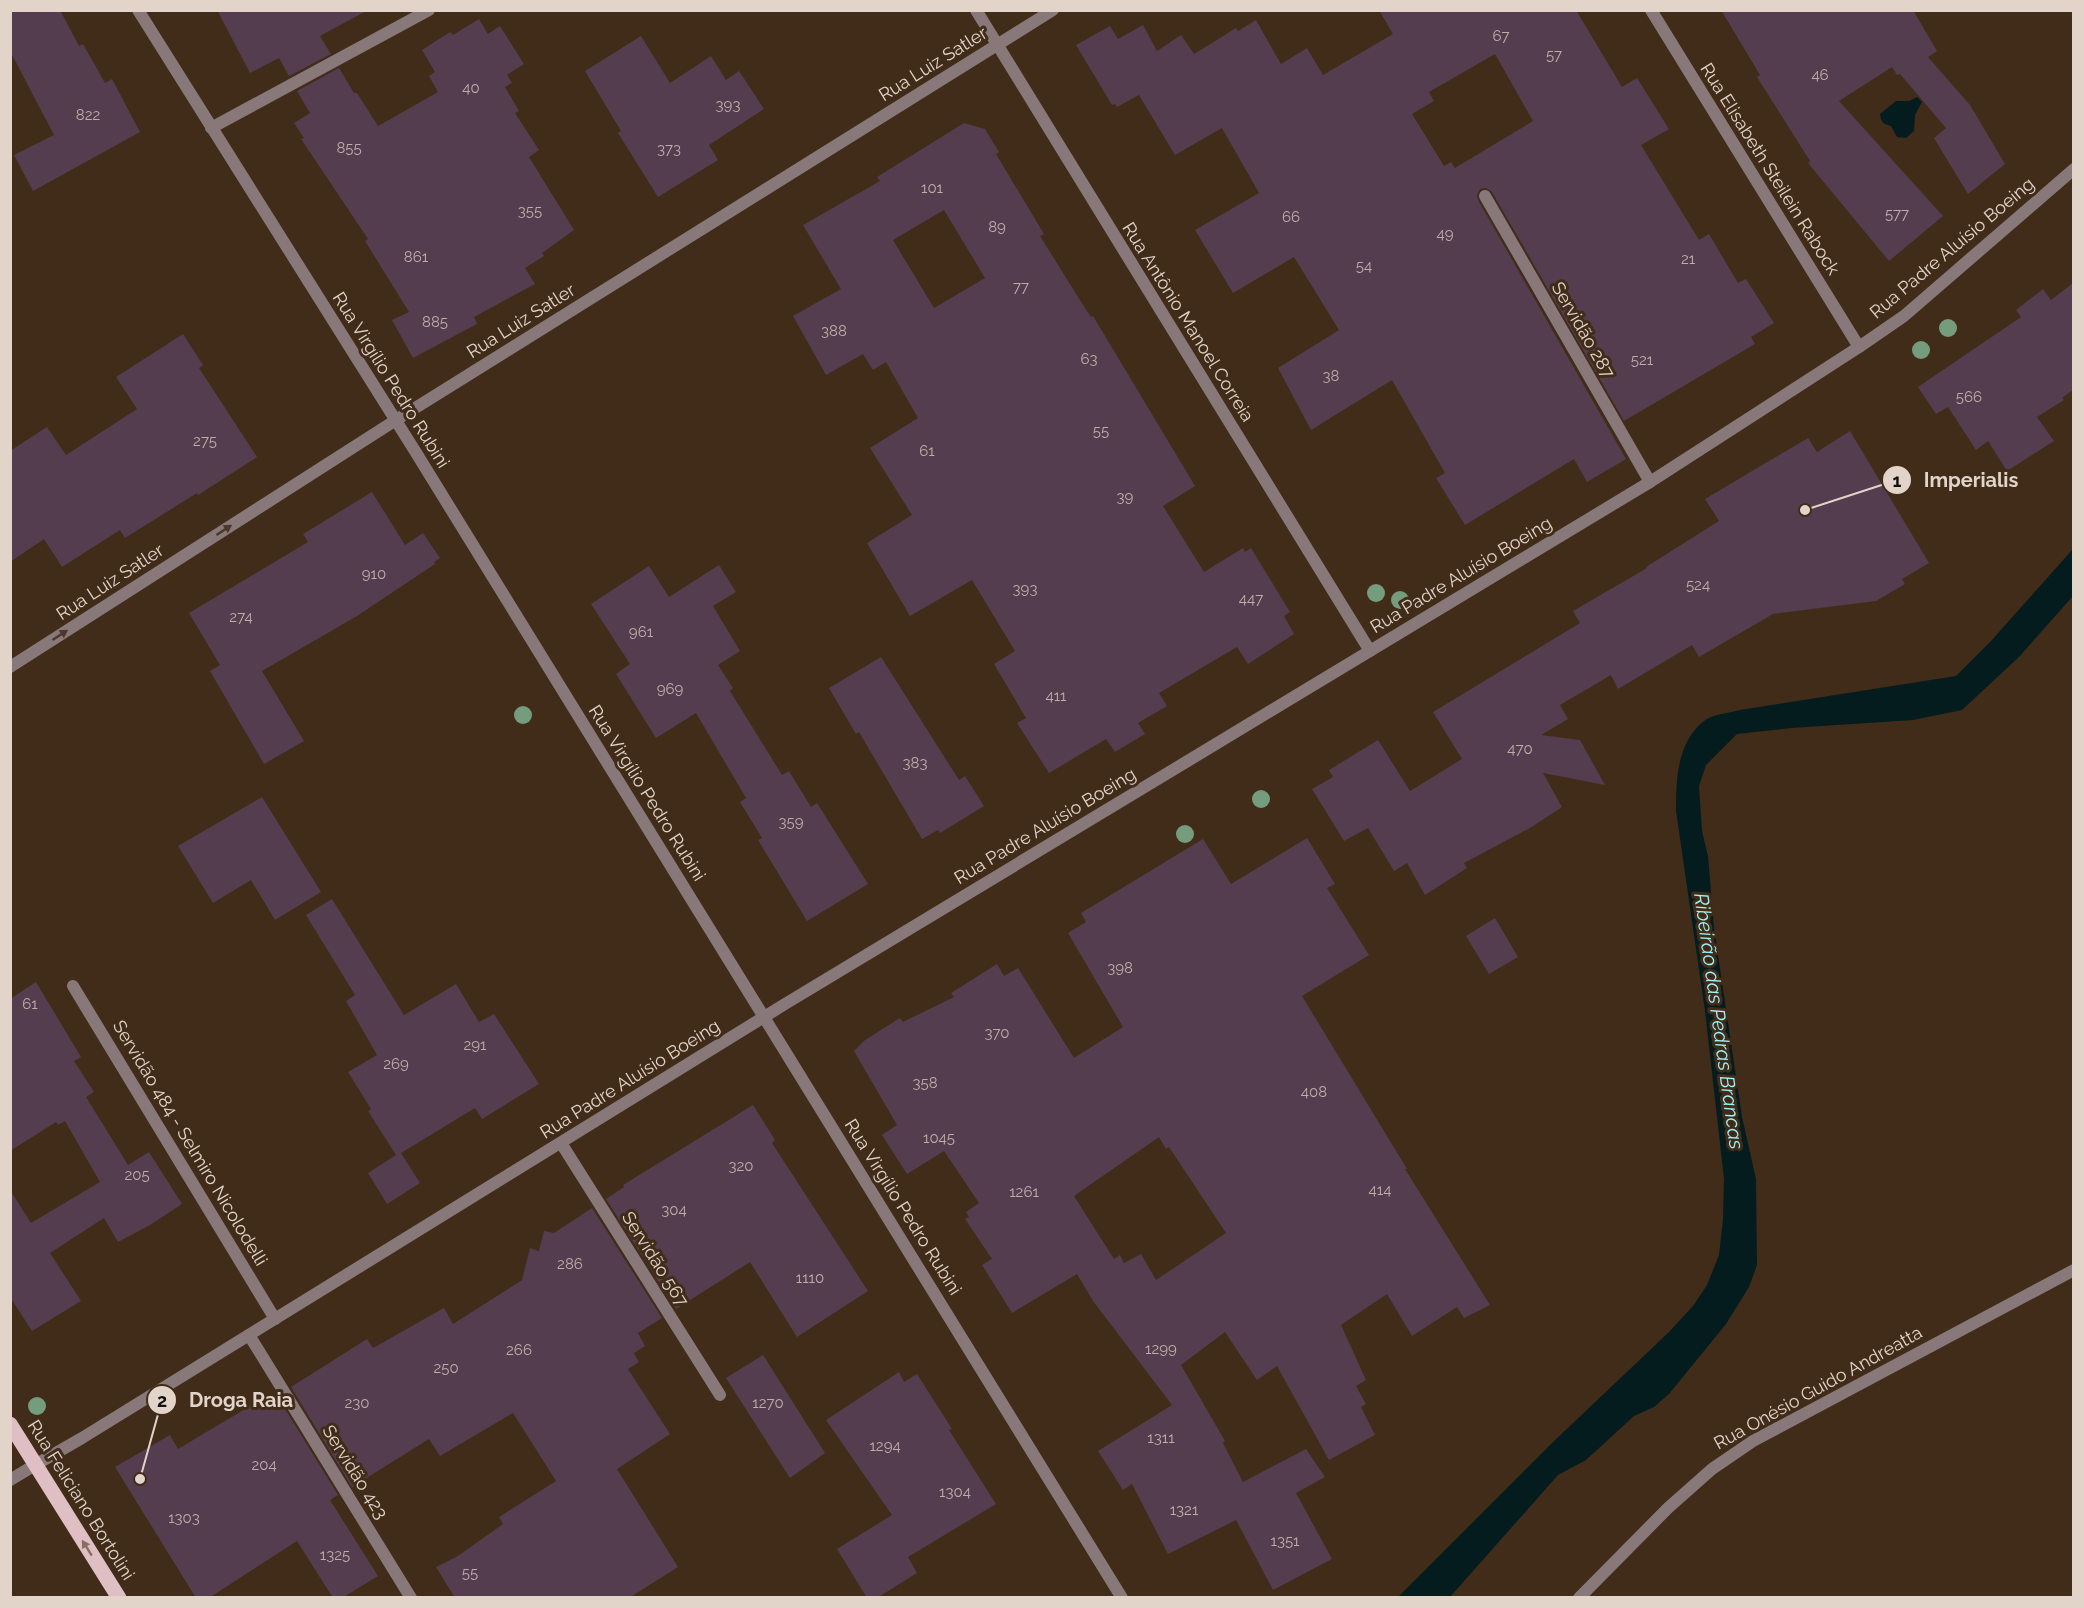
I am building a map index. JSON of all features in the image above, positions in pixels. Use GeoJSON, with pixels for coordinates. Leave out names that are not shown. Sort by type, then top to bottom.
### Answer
{"type":"FeatureCollection","features":[{"type":"Feature","properties":{"kind":"main road","name":"Rua Feliciano Bortolini"},"geometry":{"type":"LineString","coordinates":[[10,1424],[119,1598]]}},
{"type":"Feature","properties":{"kind":"street","name":"Rua Virgílio Pedro Rubini"},"geometry":{"type":"LineString","coordinates":[[138,10],[396,420],[1122,1598]]}},
{"type":"Feature","properties":{"kind":"street"},"geometry":{"type":"LineString","coordinates":[[212,128],[429,10]]}},
{"type":"Feature","properties":{"kind":"street","name":"Rua Antônio Manoel Correia"},"geometry":{"type":"LineString","coordinates":[[976,10],[1370,651]]}},
{"type":"Feature","properties":{"kind":"street","name":"Rua Luiz Satler"},"geometry":{"type":"LineString","coordinates":[[10,667],[396,420],[1053,10]]}},
{"type":"Feature","properties":{"kind":"street","name":"Rua Elisabeth Steilein Rabock"},"geometry":{"type":"LineString","coordinates":[[1651,10],[1859,347]]}},
{"type":"Feature","properties":{"kind":"street","name":"Rua Padre Aluísio Boeing"},"geometry":{"type":"LineString","coordinates":[[10,1480],[82,1438],[764,1018],[1650,482],[1904,316],[2073,169]]}},
{"type":"Feature","properties":{"kind":"street","name":"Servidão 287"},"geometry":{"type":"LineString","coordinates":[[1485,196],[1650,482]]}},
{"type":"Feature","properties":{"kind":"street","name":"Servidão 484 - Selmiro Nicolodelli"},"geometry":{"type":"LineString","coordinates":[[74,986],[275,1319]]}},
{"type":"Feature","properties":{"kind":"street","name":"Servidão 567"},"geometry":{"type":"LineString","coordinates":[[561,1143],[720,1395]]}},
{"type":"Feature","properties":{"kind":"street","name":"Rua Onésio Guido Andreatta"},"geometry":{"type":"LineString","coordinates":[[1579,1598],[1668,1508],[1712,1469],[1745,1447],[1802,1414],[2073,1270]]}},
{"type":"Feature","properties":{"kind":"street","name":"Servidão 423"},"geometry":{"type":"LineString","coordinates":[[249,1335],[411,1598]]}},
{"type":"Feature","properties":{"kind":"water"},"geometry":{"type":"Polygon","coordinates":[[[1917,97],[1922,102],[1915,115],[1914,131],[1906,138],[1897,137],[1891,126],[1883,122],[1880,114],[1896,101],[1909,101],[1917,97]]]}},
{"type":"Feature","properties":{"kind":"water","name":"Ribeirão das Pedras Brancas"},"geometry":{"type":"Polygon","coordinates":[[[2073,549],[2073,596],[2019,657],[1962,710],[1913,720],[1737,734],[1706,765],[1699,786],[1702,831],[1708,856],[1714,928],[1742,1117],[1756,1179],[1757,1265],[1749,1287],[1726,1324],[1669,1394],[1654,1407],[1634,1416],[1586,1460],[1558,1475],[1450,1597],[1398,1597],[1552,1443],[1668,1333],[1693,1306],[1707,1285],[1719,1255],[1724,1179],[1705,1011],[1676,811],[1680,762],[1688,740],[1704,721],[1721,714],[1956,676],[1991,641],[2073,549]]]}},
{"type":"Feature","properties":{"kind":"building"},"geometry":{"type":"Polygon","coordinates":[[[10,10],[60,10],[79,46],[83,44],[105,83],[112,79],[140,132],[33,191],[14,155],[54,135],[10,51],[10,10]]]}},
{"type":"Feature","properties":{"kind":"building"},"geometry":{"type":"Polygon","coordinates":[[[217,10],[368,10],[320,36],[331,54],[289,76],[279,58],[250,73],[217,10]]]}},
{"type":"Feature","properties":{"kind":"building"},"geometry":{"type":"Polygon","coordinates":[[[1379,10],[1576,10],[1622,87],[1637,78],[1669,129],[1641,145],[1699,240],[1709,234],[1738,283],[1746,279],[1774,323],[1751,337],[1755,344],[1624,421],[1492,192],[1486,188],[1480,189],[1477,195],[1478,200],[1626,459],[1587,482],[1574,459],[1465,525],[1436,478],[1445,473],[1392,380],[1311,430],[1278,368],[1339,330],[1294,257],[1233,293],[1195,230],[1259,193],[1222,128],[1175,155],[1139,95],[1117,107],[1115,104],[1112,105],[1076,45],[1110,26],[1118,39],[1143,25],[1157,51],[1181,35],[1194,54],[1236,28],[1238,31],[1256,20],[1281,64],[1307,48],[1323,75],[1393,34],[1379,10]],[[1495,54],[1429,92],[1434,101],[1412,114],[1444,166],[1451,162],[1455,168],[1533,121],[1495,54]]]}},
{"type":"Feature","properties":{"kind":"building"},"geometry":{"type":"Polygon","coordinates":[[[1721,10],[1913,10],[1937,51],[1928,57],[1970,105],[2005,164],[1968,194],[1934,138],[1946,128],[1892,67],[1839,101],[1943,216],[1889,261],[1808,163],[1810,161],[1757,77],[1760,75],[1721,10]]]}},
{"type":"Feature","properties":{"kind":"building"},"geometry":{"type":"Polygon","coordinates":[[[479,19],[488,34],[500,26],[524,64],[507,75],[512,83],[505,87],[519,111],[515,113],[539,150],[529,157],[574,230],[542,253],[544,256],[525,268],[535,284],[474,317],[477,324],[413,358],[392,320],[409,312],[365,241],[368,239],[301,139],[304,138],[294,123],[310,113],[297,91],[339,68],[378,126],[438,92],[429,76],[435,72],[422,50],[450,32],[453,35],[479,19]]]}},
{"type":"Feature","properties":{"kind":"building"},"geometry":{"type":"Polygon","coordinates":[[[641,36],[670,83],[711,56],[726,80],[739,71],[764,109],[709,145],[718,160],[658,197],[618,133],[621,131],[585,71],[641,36]]]}},
{"type":"Feature","properties":{"kind":"building"},"geometry":{"type":"Polygon","coordinates":[[[964,123],[985,129],[999,152],[996,154],[1044,234],[1040,236],[1083,305],[1091,317],[1093,316],[1195,486],[1163,506],[1204,572],[1243,548],[1245,552],[1251,548],[1290,612],[1284,616],[1294,634],[1248,664],[1237,647],[1159,693],[1167,706],[1138,723],[1145,734],[1115,752],[1106,739],[1049,773],[1017,723],[1026,718],[994,664],[1015,651],[972,580],[910,616],[867,543],[912,515],[870,448],[918,418],[886,362],[873,370],[863,354],[826,375],[793,316],[841,289],[803,225],[880,181],[877,177],[964,123]],[[944,210],[893,240],[934,308],[985,278],[944,210]]]}},
{"type":"Feature","properties":{"kind":"building"},"geometry":{"type":"Polygon","coordinates":[[[2073,283],[2073,390],[2062,398],[2064,400],[2037,417],[2054,441],[2007,471],[1988,441],[1976,450],[1948,407],[1936,414],[1918,387],[2021,317],[2016,310],[2043,289],[2051,300],[2073,283]]]}},
{"type":"Feature","properties":{"kind":"building"},"geometry":{"type":"Polygon","coordinates":[[[183,334],[203,365],[199,368],[257,457],[125,538],[120,530],[62,567],[44,539],[10,562],[10,451],[47,427],[66,455],[137,409],[116,377],[183,334]]]}},
{"type":"Feature","properties":{"kind":"building"},"geometry":{"type":"Polygon","coordinates":[[[1850,431],[1929,563],[1902,579],[1905,584],[1876,601],[1773,614],[1699,657],[1692,645],[1618,689],[1611,675],[1560,705],[1568,719],[1541,735],[1580,740],[1605,785],[1543,773],[1562,807],[1530,828],[1464,863],[1467,868],[1425,895],[1407,863],[1394,871],[1368,828],[1344,841],[1312,789],[1333,777],[1329,770],[1378,740],[1410,791],[1462,759],[1433,712],[1580,623],[1573,611],[1647,568],[1719,521],[1705,499],[1808,438],[1817,452],[1850,431]]]}},
{"type":"Feature","properties":{"kind":"building"},"geometry":{"type":"Polygon","coordinates":[[[372,492],[405,545],[423,533],[440,558],[434,562],[435,564],[357,616],[262,671],[304,741],[264,764],[210,671],[220,665],[189,613],[308,542],[303,534],[372,492]]]}},
{"type":"Feature","properties":{"kind":"building"},"geometry":{"type":"Polygon","coordinates":[[[719,565],[736,592],[713,606],[740,651],[718,665],[733,688],[730,691],[782,775],[789,771],[811,807],[817,803],[868,884],[807,921],[758,840],[762,838],[740,802],[746,798],[696,713],[656,738],[616,674],[630,664],[591,604],[649,566],[669,597],[719,565]]]}},
{"type":"Feature","properties":{"kind":"building"},"geometry":{"type":"Polygon","coordinates":[[[881,657],[959,780],[965,776],[984,806],[940,833],[938,830],[922,839],[859,732],[856,734],[829,688],[881,657]]]}},
{"type":"Feature","properties":{"kind":"building"},"geometry":{"type":"Polygon","coordinates":[[[262,797],[321,892],[275,920],[251,880],[213,903],[178,846],[262,797]]]}},
{"type":"Feature","properties":{"kind":"building"},"geometry":{"type":"Polygon","coordinates":[[[1307,838],[1335,884],[1327,888],[1369,955],[1302,996],[1407,1169],[1405,1169],[1490,1305],[1464,1318],[1457,1307],[1412,1336],[1387,1294],[1341,1325],[1366,1380],[1356,1386],[1366,1404],[1361,1407],[1375,1435],[1329,1460],[1277,1366],[1257,1380],[1225,1332],[1181,1365],[1225,1441],[1223,1443],[1243,1482],[1306,1449],[1325,1477],[1296,1493],[1332,1559],[1273,1590],[1236,1520],[1168,1554],[1132,1484],[1123,1490],[1098,1451],[1172,1405],[1093,1301],[1077,1274],[1012,1313],[982,1265],[992,1259],[965,1219],[969,1217],[966,1212],[979,1203],[944,1151],[907,1174],[882,1135],[897,1125],[854,1051],[865,1040],[900,1018],[903,1022],[954,997],[951,993],[997,964],[1004,976],[1018,968],[1074,1058],[1123,1027],[1068,933],[1086,922],[1081,913],[1203,839],[1231,884],[1307,838]],[[1159,1137],[1074,1196],[1114,1259],[1120,1255],[1124,1263],[1141,1254],[1156,1280],[1226,1233],[1169,1147],[1166,1149],[1159,1137]]]}},
{"type":"Feature","properties":{"kind":"building"},"geometry":{"type":"Polygon","coordinates":[[[332,899],[404,1015],[456,984],[479,1022],[494,1014],[539,1084],[482,1119],[475,1108],[401,1153],[420,1183],[387,1204],[368,1173],[396,1155],[368,1111],[371,1109],[348,1072],[377,1055],[346,1001],[355,995],[306,915],[332,899]]]}},
{"type":"Feature","properties":{"kind":"building"},"geometry":{"type":"Polygon","coordinates":[[[1495,918],[1518,957],[1489,974],[1466,936],[1495,918]]]}},
{"type":"Feature","properties":{"kind":"building"},"geometry":{"type":"Polygon","coordinates":[[[36,982],[81,1057],[74,1061],[94,1092],[86,1097],[128,1165],[149,1152],[182,1204],[118,1242],[104,1218],[50,1253],[81,1301],[32,1331],[10,1297],[10,1190],[31,1223],[100,1182],[65,1121],[58,1125],[56,1122],[10,1151],[10,999],[36,982]]]}},
{"type":"Feature","properties":{"kind":"building"},"geometry":{"type":"Polygon","coordinates":[[[753,1105],[775,1140],[772,1143],[868,1291],[797,1337],[750,1262],[676,1309],[606,1199],[624,1187],[623,1185],[753,1105]]]}},
{"type":"Feature","properties":{"kind":"building"},"geometry":{"type":"Polygon","coordinates":[[[592,1208],[662,1318],[638,1333],[645,1346],[634,1353],[639,1362],[628,1369],[670,1434],[617,1469],[678,1567],[629,1598],[455,1598],[436,1567],[458,1556],[503,1524],[499,1517],[556,1481],[513,1413],[440,1456],[429,1439],[352,1487],[291,1387],[367,1339],[373,1348],[444,1308],[453,1324],[522,1280],[530,1248],[539,1251],[544,1231],[554,1233],[592,1208]]]}},
{"type":"Feature","properties":{"kind":"building"},"geometry":{"type":"Polygon","coordinates":[[[763,1355],[825,1453],[790,1478],[726,1378],[763,1355]]]}},
{"type":"Feature","properties":{"kind":"building"},"geometry":{"type":"Polygon","coordinates":[[[899,1372],[904,1382],[917,1374],[996,1504],[908,1557],[917,1573],[877,1598],[867,1598],[837,1549],[892,1515],[826,1420],[899,1372]]]}},
{"type":"Feature","properties":{"kind":"building"},"geometry":{"type":"Polygon","coordinates":[[[277,1396],[338,1495],[330,1500],[378,1576],[342,1598],[333,1598],[297,1541],[209,1598],[196,1598],[115,1467],[170,1435],[178,1449],[260,1400],[263,1404],[277,1396]]]}},
{"type":"Feature","properties":{"kind":"place","name":"Imperialis"},"geometry":{"type":"Point","coordinates":[1805,510]}},
{"type":"Feature","properties":{"kind":"place","name":"Droga Raia"},"geometry":{"type":"Point","coordinates":[140,1479]}}]}
